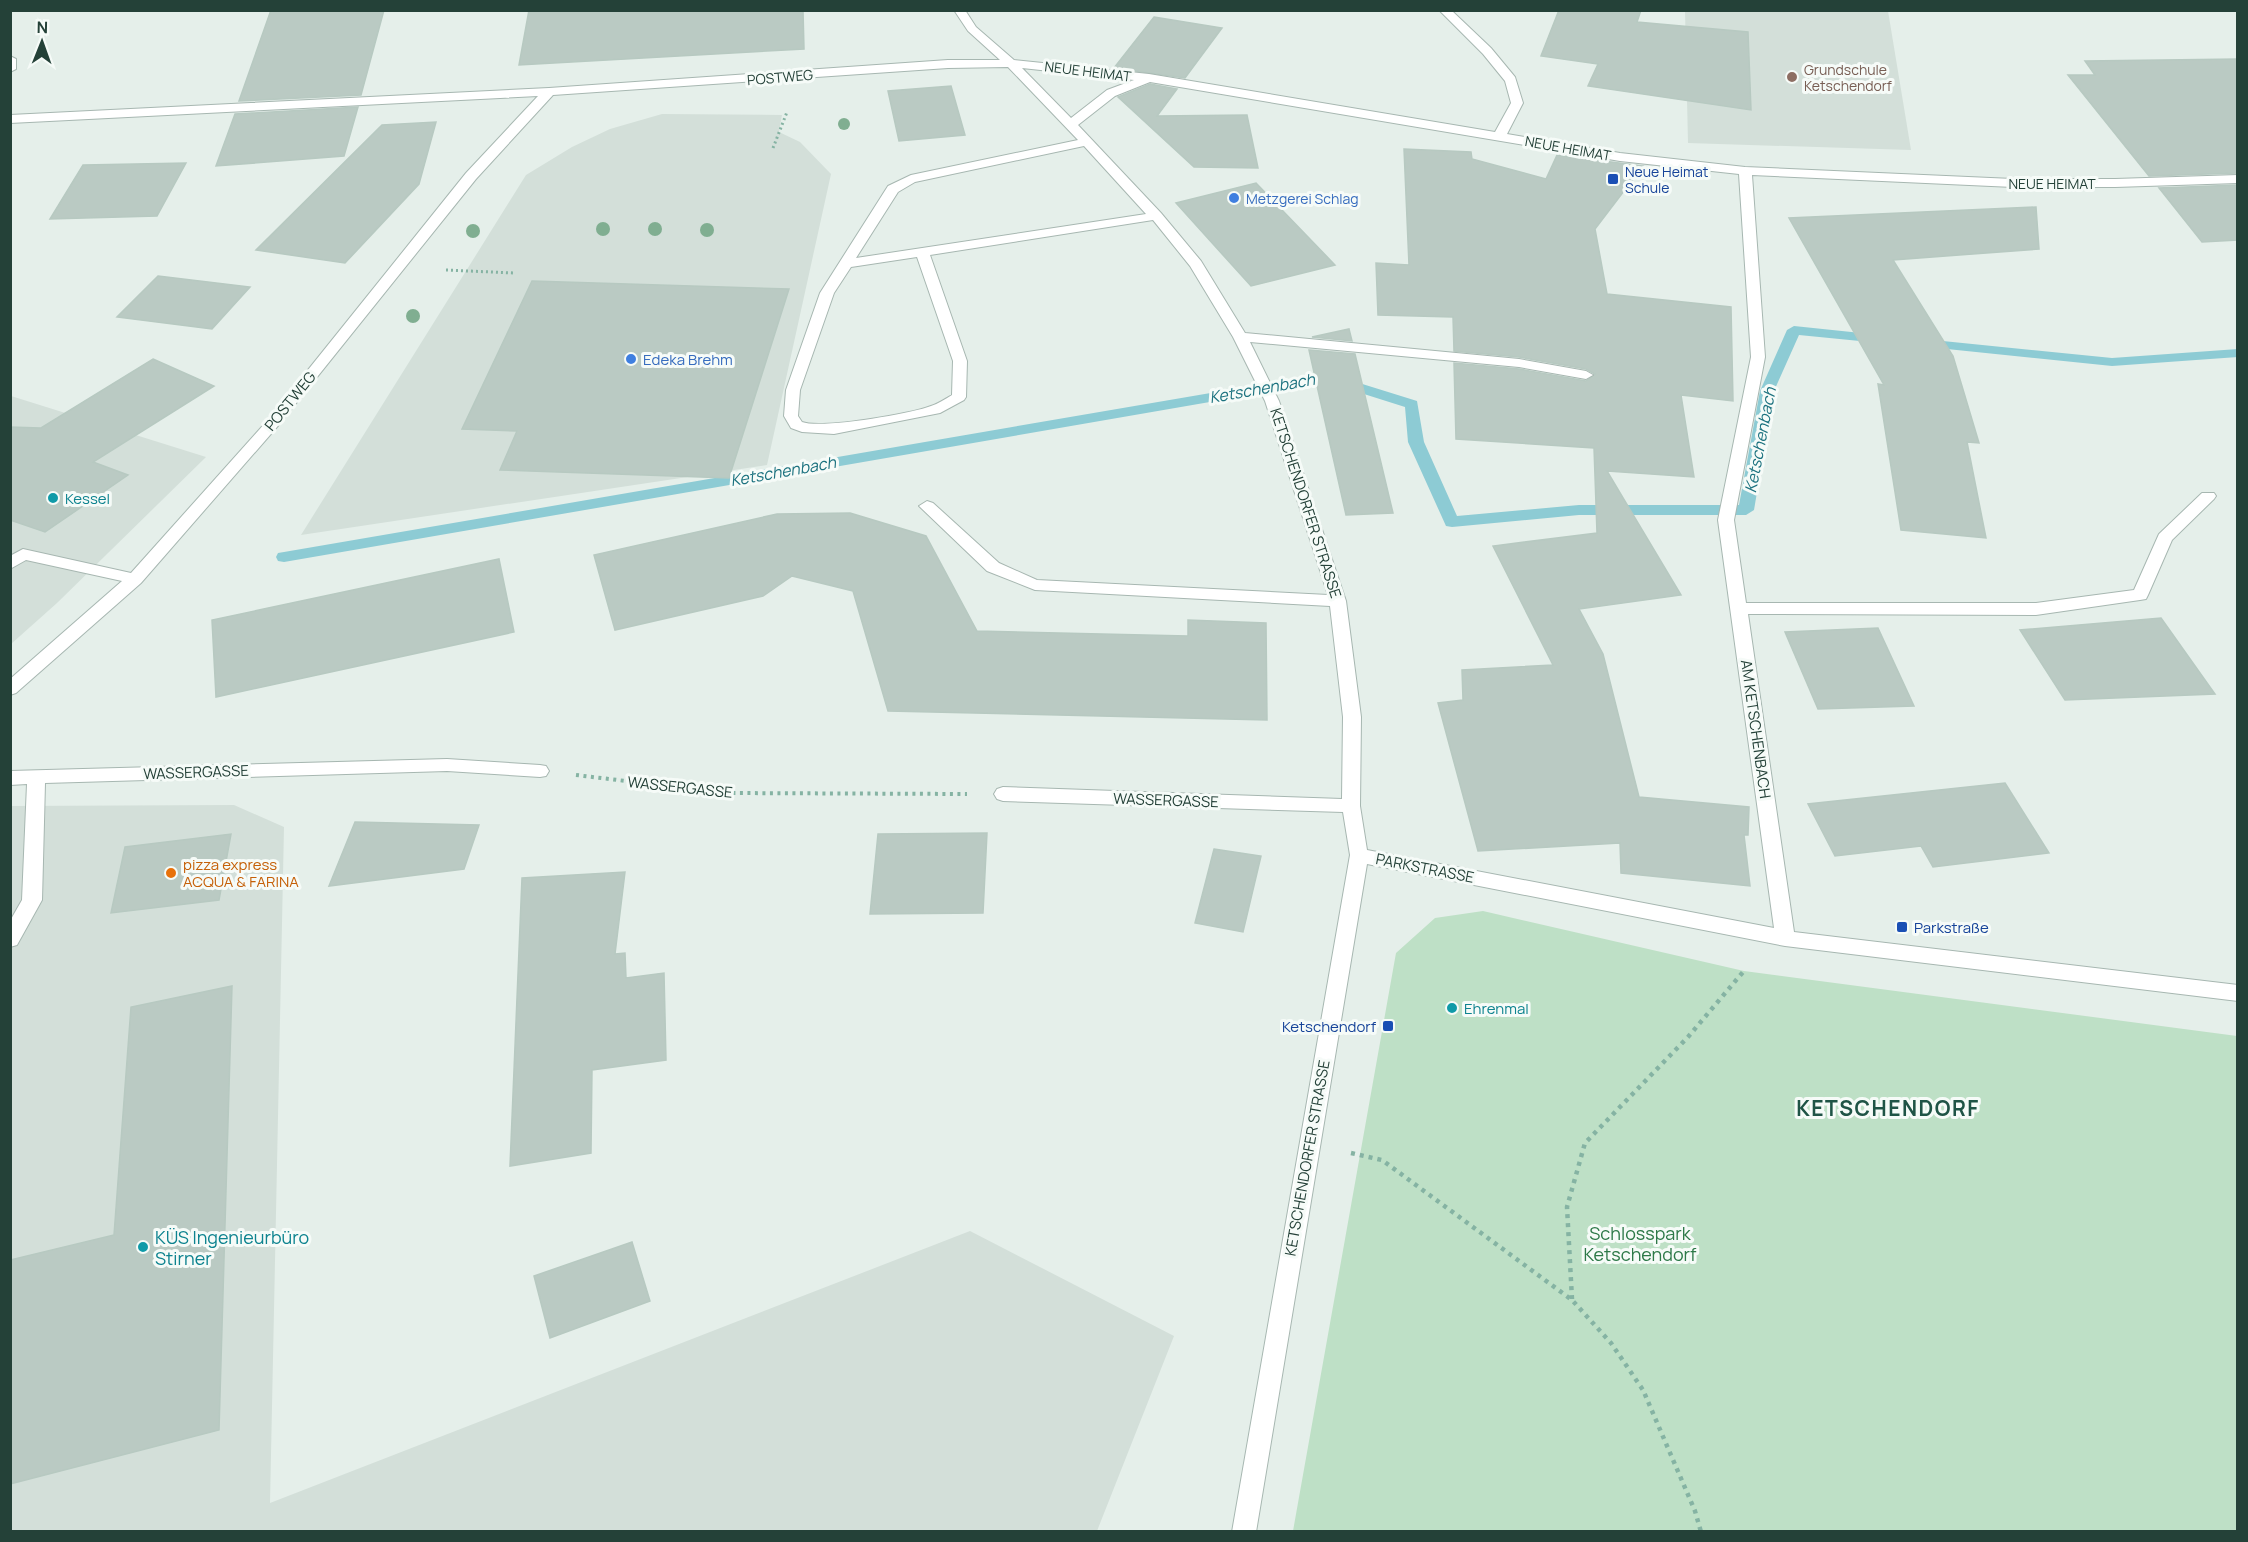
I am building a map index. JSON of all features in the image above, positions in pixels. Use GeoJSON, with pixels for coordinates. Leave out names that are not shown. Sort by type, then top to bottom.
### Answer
{"type":"FeatureCollection","features":[{"type":"Feature","properties":{"kind":"street","name":"KETSCHENDORFER STRASSE"},"geometry":{"type":"LineString","coordinates":[[959,10],[972,30],[1011,63],[1156,216],[1196,264],[1240,337],[1272,401],[1338,601],[1352,717],[1351,806],[1359,855],[1244,1532]]}},
{"type":"Feature","properties":{"kind":"street"},"geometry":{"type":"LineString","coordinates":[[1444,10],[1487,51],[1511,80],[1517,103],[1500,135]]}},
{"type":"Feature","properties":{"kind":"street"},"geometry":{"type":"LineString","coordinates":[[10,59],[10,69]]}},
{"type":"Feature","properties":{"kind":"street","name":"NEUE HEIMAT"},"geometry":{"type":"LineString","coordinates":[[1011,63],[1149,78],[1500,135],[1620,157],[1745,171],[2013,183],[2115,183],[2238,179]]}},
{"type":"Feature","properties":{"kind":"street","name":"POSTWEG"},"geometry":{"type":"LineString","coordinates":[[10,119],[549,92],[948,64],[1011,63]]}},
{"type":"Feature","properties":{"kind":"street"},"geometry":{"type":"LineString","coordinates":[[1070,125],[1111,93],[1149,78]]}},
{"type":"Feature","properties":{"kind":"street","name":"POSTWEG"},"geometry":{"type":"LineString","coordinates":[[10,690],[135,579],[272,424],[471,176],[549,92]]}},
{"type":"Feature","properties":{"kind":"street"},"geometry":{"type":"LineString","coordinates":[[922,252],[960,361],[959,397],[935,410],[834,429],[807,429],[796,425],[791,416],[793,390],[827,293],[893,189],[911,179],[1086,142]]}},
{"type":"Feature","properties":{"kind":"street","name":"AM KETSCHENBACH"},"geometry":{"type":"LineString","coordinates":[[1745,171],[1758,357],[1726,520],[1785,938]]}},
{"type":"Feature","properties":{"kind":"street"},"geometry":{"type":"LineString","coordinates":[[846,264],[1156,216]]}},
{"type":"Feature","properties":{"kind":"street"},"geometry":{"type":"LineString","coordinates":[[1240,337],[1519,363],[1586,375]]}},
{"type":"Feature","properties":{"kind":"street"},"geometry":{"type":"LineString","coordinates":[[1740,608],[2036,609],[2140,595],[2165,538],[2208,496]]}},
{"type":"Feature","properties":{"kind":"street"},"geometry":{"type":"LineString","coordinates":[[927,506],[993,567],[1035,585],[1338,601]]}},
{"type":"Feature","properties":{"kind":"street"},"geometry":{"type":"LineString","coordinates":[[10,564],[23,554],[135,579]]}},
{"type":"Feature","properties":{"kind":"street","name":"WASSERGASSE"},"geometry":{"type":"LineString","coordinates":[[10,778],[447,765],[540,771]]}},
{"type":"Feature","properties":{"kind":"street"},"geometry":{"type":"LineString","coordinates":[[10,940],[32,900],[36,777]]}},
{"type":"Feature","properties":{"kind":"street","name":"WASSERGASSE"},"geometry":{"type":"LineString","coordinates":[[1004,794],[1351,806]]}},
{"type":"Feature","properties":{"kind":"street","name":"PARKSTRASSE"},"geometry":{"type":"LineString","coordinates":[[1359,855],[1785,938],[2238,993]]}},
{"type":"Feature","properties":{"kind":"path"},"geometry":{"type":"LineString","coordinates":[[10,248],[10,278]]}},
{"type":"Feature","properties":{"kind":"path"},"geometry":{"type":"LineString","coordinates":[[398,267],[514,273]]}},
{"type":"Feature","properties":{"kind":"path","name":"WASSERGASSE"},"geometry":{"type":"LineString","coordinates":[[540,771],[726,793],[1004,794]]}},
{"type":"Feature","properties":{"kind":"path"},"geometry":{"type":"LineString","coordinates":[[1572,1299],[1567,1208],[1585,1143],[1688,1037],[1744,971],[1785,938]]}},
{"type":"Feature","properties":{"kind":"path"},"geometry":{"type":"LineString","coordinates":[[1310,1143],[1382,1160],[1572,1299],[1611,1343],[1642,1390],[1695,1511],[1701,1532]]}},
{"type":"Feature","properties":{"kind":"shaded area","name":"Grundschule Ketschendorf"},"geometry":{"type":"Polygon","coordinates":[[[1685,11],[1888,11],[1911,150],[1688,143],[1685,11]]]}},
{"type":"Feature","properties":{"kind":"shaded area"},"geometry":{"type":"Polygon","coordinates":[[[662,114],[782,115],[779,132],[800,142],[831,174],[767,465],[301,535],[526,175],[572,147],[610,129],[662,114]]]}},
{"type":"Feature","properties":{"kind":"shaded area"},"geometry":{"type":"Polygon","coordinates":[[[11,396],[206,457],[57,603],[11,644],[11,396]]]}},
{"type":"Feature","properties":{"kind":"shaded area"},"geometry":{"type":"Polygon","coordinates":[[[234,805],[284,827],[270,1503],[970,1231],[1174,1336],[1097,1531],[11,1531],[10,806],[234,805]]]}},
{"type":"Feature","properties":{"kind":"green space","name":"Schlosspark Ketschendorf"},"geometry":{"type":"Polygon","coordinates":[[[1483,911],[1744,971],[2237,1036],[2237,1531],[1293,1531],[1396,953],[1435,918],[1483,911]]]}},
{"type":"Feature","properties":{"kind":"building"},"geometry":{"type":"Polygon","coordinates":[[[271,10],[384,10],[361,95],[239,101],[271,10]]]}},
{"type":"Feature","properties":{"kind":"building"},"geometry":{"type":"Polygon","coordinates":[[[529,10],[803,10],[804,49],[519,65],[529,10]]]}},
{"type":"Feature","properties":{"kind":"building"},"geometry":{"type":"Polygon","coordinates":[[[1559,10],[1641,10],[1637,22],[1748,32],[1751,110],[1588,86],[1598,64],[1541,56],[1559,10]]]}},
{"type":"Feature","properties":{"kind":"building"},"geometry":{"type":"Polygon","coordinates":[[[1154,17],[1222,28],[1185,78],[1114,68],[1154,17]]]}},
{"type":"Feature","properties":{"kind":"building"},"geometry":{"type":"Polygon","coordinates":[[[2238,59],[2238,173],[2149,176],[2068,75],[2095,75],[2085,61],[2238,59]]]}},
{"type":"Feature","properties":{"kind":"building"},"geometry":{"type":"Polygon","coordinates":[[[1150,84],[1177,89],[1157,116],[1247,115],[1258,168],[1194,167],[1118,97],[1150,84]]]}},
{"type":"Feature","properties":{"kind":"building"},"geometry":{"type":"Polygon","coordinates":[[[951,86],[965,135],[899,141],[888,91],[951,86]]]}},
{"type":"Feature","properties":{"kind":"building"},"geometry":{"type":"Polygon","coordinates":[[[358,107],[344,156],[216,166],[235,114],[358,107]]]}},
{"type":"Feature","properties":{"kind":"building"},"geometry":{"type":"Polygon","coordinates":[[[436,122],[419,184],[345,263],[256,250],[382,125],[436,122]]]}},
{"type":"Feature","properties":{"kind":"building"},"geometry":{"type":"Polygon","coordinates":[[[1404,149],[1471,152],[1472,159],[1546,179],[1557,155],[1643,166],[1595,229],[1607,294],[1731,307],[1733,401],[1681,395],[1694,477],[1607,471],[1681,595],[1579,609],[1603,654],[1639,797],[1749,807],[1748,835],[1744,835],[1750,886],[1621,873],[1620,843],[1478,851],[1438,703],[1463,700],[1462,670],[1553,665],[1493,546],[1597,533],[1594,448],[1456,439],[1454,363],[1519,369],[1586,381],[1595,374],[1586,369],[1519,357],[1454,351],[1453,317],[1378,315],[1376,263],[1409,265],[1404,149]]]}},
{"type":"Feature","properties":{"kind":"building"},"geometry":{"type":"Polygon","coordinates":[[[186,163],[157,216],[50,219],[83,165],[186,163]]]}},
{"type":"Feature","properties":{"kind":"building"},"geometry":{"type":"Polygon","coordinates":[[[1256,183],[1335,265],[1251,286],[1176,203],[1256,183]]]}},
{"type":"Feature","properties":{"kind":"building"},"geometry":{"type":"Polygon","coordinates":[[[2238,185],[2238,240],[2202,242],[2159,188],[2238,185]]]}},
{"type":"Feature","properties":{"kind":"building"},"geometry":{"type":"Polygon","coordinates":[[[2036,207],[2039,249],[1893,260],[1953,356],[1979,443],[1967,442],[1986,538],[1901,530],[1878,384],[1884,385],[1789,218],[2036,207]]]}},
{"type":"Feature","properties":{"kind":"building"},"geometry":{"type":"Polygon","coordinates":[[[158,276],[250,287],[212,329],[117,317],[158,276]]]}},
{"type":"Feature","properties":{"kind":"building","name":"Edeka Brehm"},"geometry":{"type":"Polygon","coordinates":[[[532,281],[789,289],[729,478],[500,470],[517,431],[462,429],[532,281]]]}},
{"type":"Feature","properties":{"kind":"building"},"geometry":{"type":"Polygon","coordinates":[[[1349,329],[1352,341],[1312,337],[1349,329]]]}},
{"type":"Feature","properties":{"kind":"building"},"geometry":{"type":"Polygon","coordinates":[[[1309,350],[1355,354],[1393,513],[1346,515],[1309,350]]]}},
{"type":"Feature","properties":{"kind":"building"},"geometry":{"type":"Polygon","coordinates":[[[153,359],[214,386],[93,462],[128,475],[45,532],[10,520],[10,427],[41,428],[153,359]]]}},
{"type":"Feature","properties":{"kind":"building"},"geometry":{"type":"Polygon","coordinates":[[[850,513],[926,536],[977,631],[1188,636],[1188,620],[1266,623],[1267,720],[888,711],[853,591],[792,576],[763,596],[615,630],[594,555],[777,514],[850,513]]]}},
{"type":"Feature","properties":{"kind":"building"},"geometry":{"type":"Polygon","coordinates":[[[499,559],[514,632],[216,697],[212,620],[499,559]]]}},
{"type":"Feature","properties":{"kind":"building"},"geometry":{"type":"Polygon","coordinates":[[[2161,618],[2215,694],[2065,700],[2020,630],[2161,618]]]}},
{"type":"Feature","properties":{"kind":"building"},"geometry":{"type":"Polygon","coordinates":[[[1878,628],[1914,706],[1818,709],[1785,632],[1878,628]]]}},
{"type":"Feature","properties":{"kind":"building"},"geometry":{"type":"Polygon","coordinates":[[[2005,783],[2049,853],[1933,867],[1921,846],[1835,856],[1808,804],[2005,783]]]}},
{"type":"Feature","properties":{"kind":"building"},"geometry":{"type":"Polygon","coordinates":[[[355,822],[479,825],[464,869],[329,886],[355,822]]]}},
{"type":"Feature","properties":{"kind":"building"},"geometry":{"type":"Polygon","coordinates":[[[987,833],[983,913],[870,914],[878,834],[987,833]]]}},
{"type":"Feature","properties":{"kind":"building","name":"pizza express ACQUA & FARINA"},"geometry":{"type":"Polygon","coordinates":[[[231,834],[219,900],[111,913],[125,847],[231,834]]]}},
{"type":"Feature","properties":{"kind":"building"},"geometry":{"type":"Polygon","coordinates":[[[1214,849],[1261,856],[1243,932],[1195,923],[1214,849]]]}},
{"type":"Feature","properties":{"kind":"building"},"geometry":{"type":"Polygon","coordinates":[[[625,872],[615,954],[625,953],[626,978],[664,973],[666,1060],[592,1070],[591,1153],[510,1166],[522,878],[625,872]]]}},
{"type":"Feature","properties":{"kind":"building","name":"KÜS Ingenieurbüro Stirner"},"geometry":{"type":"Polygon","coordinates":[[[232,986],[219,1430],[10,1484],[10,1260],[114,1235],[131,1007],[232,986]]]}},
{"type":"Feature","properties":{"kind":"building"},"geometry":{"type":"Polygon","coordinates":[[[632,1242],[650,1301],[550,1338],[534,1276],[632,1242]]]}},
{"type":"Feature","properties":{"kind":"waterway","name":"Ketschenbach"},"geometry":{"type":"LineString","coordinates":[[284,557],[1327,377],[1412,404],[1416,442],[1452,522],[1579,510],[1746,510],[1767,391],[1794,330],[1880,339]]}},
{"type":"Feature","properties":{"kind":"waterway","name":"Ketschenbach"},"geometry":{"type":"LineString","coordinates":[[1923,343],[2112,362],[2238,353]]}},
{"type":"Feature","properties":{"kind":"place","name":"Grundschule Ketschendorf"},"geometry":{"type":"Point","coordinates":[1792,77]}},
{"type":"Feature","properties":{"kind":"place","name":"Neue Heimat Schule"},"geometry":{"type":"Point","coordinates":[1613,179]}},
{"type":"Feature","properties":{"kind":"place","name":"Metzgerei Schlag"},"geometry":{"type":"Point","coordinates":[1234,198]}},
{"type":"Feature","properties":{"kind":"place","name":"Edeka Brehm"},"geometry":{"type":"Point","coordinates":[631,359]}},
{"type":"Feature","properties":{"kind":"place","name":"Kessel"},"geometry":{"type":"Point","coordinates":[53,498]}},
{"type":"Feature","properties":{"kind":"place","name":"pizza express ACQUA & FARINA"},"geometry":{"type":"Point","coordinates":[171,873]}},
{"type":"Feature","properties":{"kind":"place","name":"Parkstraße"},"geometry":{"type":"Point","coordinates":[1902,927]}},
{"type":"Feature","properties":{"kind":"place","name":"Ehrenmal"},"geometry":{"type":"Point","coordinates":[1452,1008]}},
{"type":"Feature","properties":{"kind":"place","name":"Ketschendorf"},"geometry":{"type":"Point","coordinates":[1388,1026]}},
{"type":"Feature","properties":{"kind":"place","name":"KÜS Ingenieurbüro Stirner"},"geometry":{"type":"Point","coordinates":[143,1247]}},
{"type":"Feature","properties":{"kind":"district","name":"KETSCHENDORF"},"geometry":{"type":"Point","coordinates":[1888,1108]}}]}
